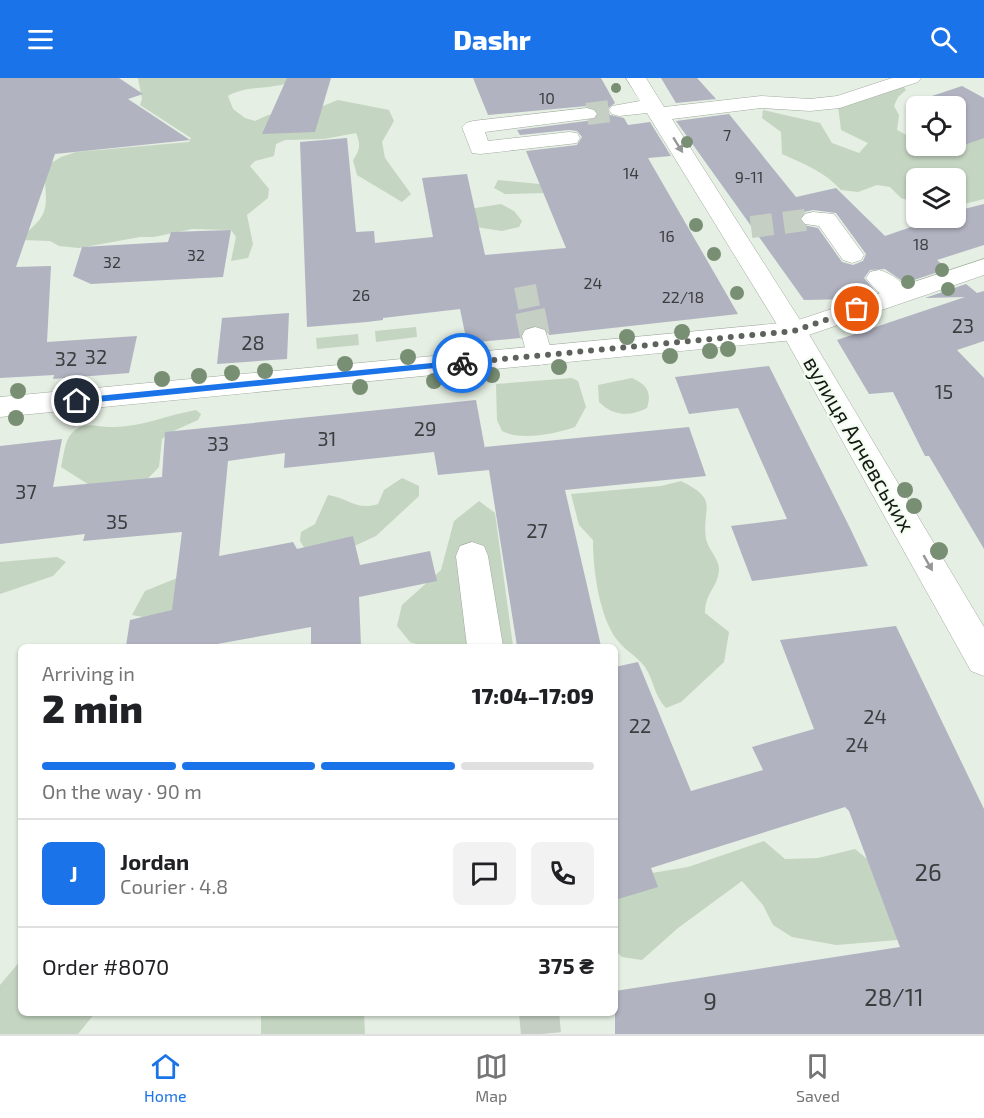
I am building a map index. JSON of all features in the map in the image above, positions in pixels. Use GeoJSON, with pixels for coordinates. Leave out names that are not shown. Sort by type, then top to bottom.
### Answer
{"type":"FeatureCollection","features":[{"type":"Feature","properties":{"kind":"main road","name":"вулиця Алчевських"},"geometry":{"type":"LineString","coordinates":[[636,78],[656,110],[741,228],[794,331],[984,660]]}},
{"type":"Feature","properties":{"kind":"main road"},"geometry":{"type":"LineString","coordinates":[[619,110],[656,110],[761,102],[810,105],[840,102],[911,78]]}},
{"type":"Feature","properties":{"kind":"main road"},"geometry":{"type":"LineString","coordinates":[[569,138],[480,148],[473,127],[587,114]]}},
{"type":"Feature","properties":{"kind":"main road"},"geometry":{"type":"LineString","coordinates":[[813,219],[826,219],[852,255]]}},
{"type":"Feature","properties":{"kind":"main road"},"geometry":{"type":"LineString","coordinates":[[0,407],[537,346],[794,331],[984,267]]}},
{"type":"Feature","properties":{"kind":"main road"},"geometry":{"type":"LineString","coordinates":[[879,278],[899,295]]}},
{"type":"Feature","properties":{"kind":"main road"},"geometry":{"type":"LineString","coordinates":[[472,556],[485,644]]}},
{"type":"Feature","properties":{"kind":"green space"},"geometry":{"type":"Polygon","coordinates":[[[138,78],[298,78],[281,85],[245,90],[228,96],[233,109],[245,118],[255,121],[268,115],[310,111],[338,100],[389,110],[394,121],[382,142],[385,158],[411,194],[402,202],[357,175],[353,160],[359,147],[356,133],[324,139],[285,140],[276,144],[274,156],[255,161],[250,166],[269,189],[268,198],[247,215],[253,244],[248,258],[231,261],[236,237],[231,230],[192,229],[79,248],[59,246],[50,241],[20,240],[38,222],[43,213],[46,201],[45,167],[61,157],[76,152],[189,142],[191,138],[140,105],[142,99],[138,78]]]}},
{"type":"Feature","properties":{"kind":"green space"},"geometry":{"type":"Polygon","coordinates":[[[903,86],[906,90],[898,97],[894,106],[899,115],[897,130],[906,135],[906,156],[966,156],[966,142],[984,136],[984,199],[966,204],[966,168],[906,168],[906,200],[890,187],[877,185],[858,192],[841,190],[821,173],[782,154],[781,132],[762,118],[763,110],[820,123],[832,143],[859,153],[868,143],[841,130],[838,106],[903,86]]]}},
{"type":"Feature","properties":{"kind":"green space"},"geometry":{"type":"Polygon","coordinates":[[[498,180],[550,185],[547,193],[505,194],[494,188],[498,180]]]}},
{"type":"Feature","properties":{"kind":"green space"},"geometry":{"type":"Polygon","coordinates":[[[501,204],[514,211],[522,221],[519,227],[502,231],[470,226],[463,210],[501,204]]]}},
{"type":"Feature","properties":{"kind":"green space"},"geometry":{"type":"Polygon","coordinates":[[[416,327],[417,337],[376,342],[375,331],[416,327]]]}},
{"type":"Feature","properties":{"kind":"green space"},"geometry":{"type":"Polygon","coordinates":[[[358,334],[359,345],[317,349],[316,338],[358,334]]]}},
{"type":"Feature","properties":{"kind":"green space"},"geometry":{"type":"Polygon","coordinates":[[[572,378],[578,381],[586,407],[575,427],[528,436],[502,431],[497,420],[496,384],[572,378]]]}},
{"type":"Feature","properties":{"kind":"green space"},"geometry":{"type":"Polygon","coordinates":[[[632,378],[645,386],[647,390],[649,398],[647,408],[634,413],[622,414],[604,407],[599,402],[598,385],[632,378]]]}},
{"type":"Feature","properties":{"kind":"green space"},"geometry":{"type":"Polygon","coordinates":[[[196,410],[201,414],[198,420],[171,432],[162,439],[159,467],[133,494],[91,486],[61,467],[70,435],[82,426],[134,425],[196,410]]]}},
{"type":"Feature","properties":{"kind":"green space"},"geometry":{"type":"Polygon","coordinates":[[[402,478],[419,486],[419,496],[376,536],[350,548],[307,552],[300,541],[301,532],[315,524],[328,495],[358,505],[371,506],[378,504],[384,490],[402,478]]]}},
{"type":"Feature","properties":{"kind":"green space"},"geometry":{"type":"Polygon","coordinates":[[[681,481],[701,494],[707,506],[706,539],[719,569],[707,600],[705,613],[729,632],[724,662],[681,702],[666,708],[645,667],[618,641],[606,620],[598,593],[593,540],[579,525],[571,494],[661,486],[681,481]]]}},
{"type":"Feature","properties":{"kind":"green space"},"geometry":{"type":"Polygon","coordinates":[[[479,501],[495,513],[513,644],[416,644],[410,642],[397,626],[402,605],[441,570],[454,521],[479,501]]]}},
{"type":"Feature","properties":{"kind":"green space"},"geometry":{"type":"Polygon","coordinates":[[[57,557],[66,562],[53,576],[0,594],[0,562],[57,557]]]}},
{"type":"Feature","properties":{"kind":"green space"},"geometry":{"type":"Polygon","coordinates":[[[187,574],[224,609],[143,617],[132,615],[145,591],[187,574]]]}},
{"type":"Feature","properties":{"kind":"green space"},"geometry":{"type":"Polygon","coordinates":[[[764,841],[785,859],[818,858],[855,849],[934,913],[936,942],[897,940],[836,945],[792,937],[773,925],[763,905],[742,881],[678,928],[642,960],[622,957],[618,953],[618,863],[634,876],[688,867],[764,841]]]}},
{"type":"Feature","properties":{"kind":"green space"},"geometry":{"type":"Polygon","coordinates":[[[18,964],[18,1016],[93,1016],[78,1034],[0,1034],[0,985],[18,964]]]}},
{"type":"Feature","properties":{"kind":"green space"},"geometry":{"type":"Polygon","coordinates":[[[261,1016],[364,1016],[365,1034],[261,1034],[261,1016]]]}},
{"type":"Feature","properties":{"kind":"building"},"geometry":{"type":"Polygon","coordinates":[[[0,78],[119,78],[143,94],[128,99],[190,140],[55,154],[16,267],[51,266],[47,342],[137,336],[129,373],[53,379],[54,375],[0,378],[0,78]]]}},
{"type":"Feature","properties":{"kind":"building"},"geometry":{"type":"Polygon","coordinates":[[[287,78],[331,78],[315,132],[262,134],[287,78]]]}},
{"type":"Feature","properties":{"kind":"building"},"geometry":{"type":"Polygon","coordinates":[[[473,78],[601,78],[615,103],[607,109],[610,115],[624,118],[628,125],[650,122],[671,156],[648,158],[738,314],[549,335],[546,328],[534,325],[523,329],[520,338],[467,343],[460,309],[367,322],[307,327],[300,142],[347,138],[356,232],[374,231],[375,243],[433,237],[422,178],[467,174],[485,255],[566,248],[526,151],[577,145],[582,137],[577,131],[569,130],[520,135],[517,130],[594,120],[599,113],[595,108],[587,106],[488,115],[473,78]]]}},
{"type":"Feature","properties":{"kind":"building"},"geometry":{"type":"Polygon","coordinates":[[[661,78],[697,78],[716,99],[676,103],[661,78]]]}},
{"type":"Feature","properties":{"kind":"building"},"geometry":{"type":"Polygon","coordinates":[[[962,86],[984,98],[984,138],[966,143],[966,96],[932,96],[962,86]]]}},
{"type":"Feature","properties":{"kind":"building"},"geometry":{"type":"Polygon","coordinates":[[[729,114],[796,197],[836,188],[885,236],[908,228],[966,228],[966,208],[984,204],[984,245],[937,260],[947,269],[905,283],[885,269],[870,270],[864,278],[876,292],[856,299],[804,300],[676,121],[729,114]],[[813,210],[804,212],[799,218],[803,225],[818,228],[842,262],[853,265],[863,261],[866,254],[836,213],[813,210]]]}},
{"type":"Feature","properties":{"kind":"building"},"geometry":{"type":"Polygon","coordinates":[[[231,230],[223,277],[91,284],[73,276],[82,247],[168,242],[171,232],[231,230]]]}},
{"type":"Feature","properties":{"kind":"building"},"geometry":{"type":"Polygon","coordinates":[[[966,284],[977,293],[984,291],[984,341],[957,350],[984,378],[984,549],[929,456],[925,456],[893,392],[869,394],[837,340],[965,297],[925,298],[966,284]]]}},
{"type":"Feature","properties":{"kind":"building"},"geometry":{"type":"Polygon","coordinates":[[[289,313],[287,359],[217,364],[222,318],[289,313]]]}},
{"type":"Feature","properties":{"kind":"building"},"geometry":{"type":"Polygon","coordinates":[[[769,366],[868,566],[752,581],[731,526],[787,519],[738,408],[689,414],[675,377],[769,366]]]}},
{"type":"Feature","properties":{"kind":"building"},"geometry":{"type":"Polygon","coordinates":[[[476,400],[485,449],[485,447],[689,427],[706,476],[565,490],[601,644],[517,644],[489,470],[438,475],[434,452],[284,468],[285,453],[228,461],[219,556],[293,542],[297,549],[353,536],[360,565],[430,551],[437,581],[359,597],[361,644],[311,644],[311,627],[217,644],[126,644],[130,620],[172,610],[182,532],[83,541],[85,534],[0,544],[0,446],[62,439],[53,487],[162,477],[165,432],[476,400]]]}},
{"type":"Feature","properties":{"kind":"building"},"geometry":{"type":"Polygon","coordinates":[[[896,626],[984,809],[984,1034],[615,1034],[618,991],[900,947],[849,811],[845,807],[651,868],[658,887],[618,899],[618,666],[638,662],[691,791],[763,770],[752,747],[814,729],[780,640],[896,626]]]}},
{"type":"Feature","properties":{"kind":"tunnel"},"geometry":{"type":"LineString","coordinates":[[587,114],[619,110]]}},
{"type":"Feature","properties":{"kind":"tunnel"},"geometry":{"type":"LineString","coordinates":[[751,227],[813,219]]}},
{"type":"Feature","properties":{"kind":"tunnel"},"geometry":{"type":"LineString","coordinates":[[525,286],[530,312]]}},
{"type":"Feature","properties":{"kind":"tunnel"},"geometry":{"type":"LineString","coordinates":[[530,311],[535,336]]}},
{"type":"Feature","properties":{"kind":"tunnel"},"geometry":{"type":"LineString","coordinates":[[539,1016],[541,1034]]}},
{"type":"Feature","properties":{"kind":"way so far"},"geometry":{"type":"LineString","coordinates":[[462,363],[794,331],[857,309]]}},
{"type":"Feature","properties":{"kind":"route"},"geometry":{"type":"LineString","coordinates":[[77,401],[462,363]]}}]}
